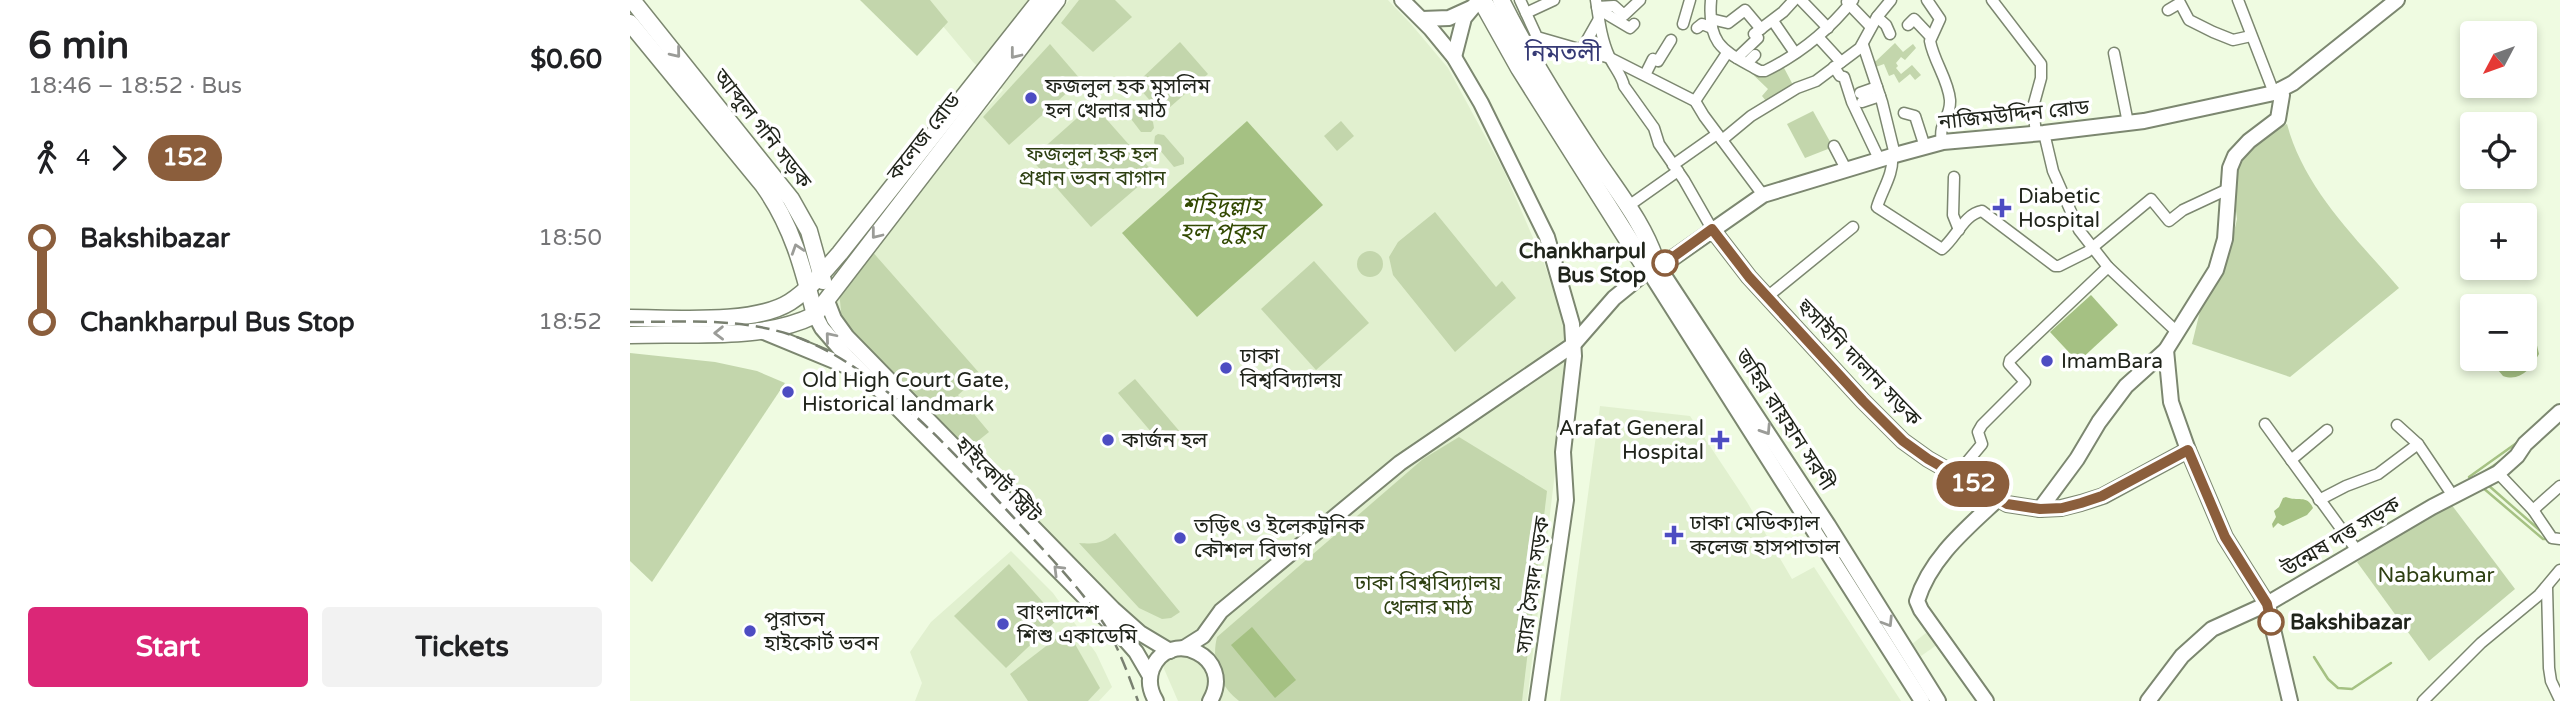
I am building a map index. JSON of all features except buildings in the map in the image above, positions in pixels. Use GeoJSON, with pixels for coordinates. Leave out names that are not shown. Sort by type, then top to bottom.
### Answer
{"type":"FeatureCollection","features":[{"type":"Feature","properties":{"kind":"highway"},"geometry":{"type":"LineString","coordinates":[[1491,0],[1653,270]]}},
{"type":"Feature","properties":{"kind":"highway"},"geometry":{"type":"LineString","coordinates":[[1477,3],[1653,270]]}},
{"type":"Feature","properties":{"kind":"main road","name":"আব্দুল গনি সড়ক"},"geometry":{"type":"LineString","coordinates":[[632,0],[791,199],[808,231],[822,273],[827,301]]}},
{"type":"Feature","properties":{"kind":"main road","name":"কলেজ রোড"},"geometry":{"type":"LineString","coordinates":[[630,318],[752,315],[778,308],[808,288],[877,207],[1040,0]]}},
{"type":"Feature","properties":{"kind":"main road","name":"কলেজ রোড"},"geometry":{"type":"LineString","coordinates":[[815,315],[1057,0]]}},
{"type":"Feature","properties":{"kind":"main road","name":"স্যার সৈয়দ সড়ক"},"geometry":{"type":"LineString","coordinates":[[1402,0],[1454,57],[1481,103],[1547,237],[1578,347],[1563,452],[1566,500],[1537,701]]}},
{"type":"Feature","properties":{"kind":"main road"},"geometry":{"type":"LineString","coordinates":[[1501,0],[1532,41],[1653,250],[1653,270],[1922,701]]}},
{"type":"Feature","properties":{"kind":"main road"},"geometry":{"type":"LineString","coordinates":[[2040,509],[2126,386],[2166,350],[2216,270],[2225,239],[2230,168],[2235,156],[2249,141],[2278,119],[2282,95],[2277,92],[2293,83],[2397,0]]}},
{"type":"Feature","properties":{"kind":"main road"},"geometry":{"type":"LineString","coordinates":[[1422,19],[1449,18],[1477,3]]}},
{"type":"Feature","properties":{"kind":"main road"},"geometry":{"type":"LineString","coordinates":[[1454,57],[1459,30],[1477,3]]}},
{"type":"Feature","properties":{"kind":"main road","name":"আব্দুল গনি সড়ক"},"geometry":{"type":"LineString","coordinates":[[630,23],[772,198],[793,236],[815,315]]}},
{"type":"Feature","properties":{"kind":"main road","name":"নাজিমউদ্দিন রোড"},"geometry":{"type":"LineString","coordinates":[[1578,347],[1622,297],[1653,270],[1763,195],[1942,142],[2128,123],[2182,114],[2277,92]]}},
{"type":"Feature","properties":{"kind":"main road","name":"হুসাইনি দালান সড়ক"},"geometry":{"type":"LineString","coordinates":[[1712,229],[1767,297],[1903,441],[1928,459],[2007,504],[2040,509],[2062,508],[2102,496],[2188,450]]}},
{"type":"Feature","properties":{"kind":"main road","name":"জহির রায়হান সরণী"},"geometry":{"type":"LineString","coordinates":[[1653,270],[1828,525],[1938,701]]}},
{"type":"Feature","properties":{"kind":"main road","name":"হাইকোর্ট স্ট্রিট"},"geometry":{"type":"LineString","coordinates":[[827,301],[836,324],[909,402],[1114,609],[1140,633],[1177,649],[1202,655]]}},
{"type":"Feature","properties":{"kind":"main road","name":"হাইকোর্ট স্ট্রিট"},"geometry":{"type":"LineString","coordinates":[[815,315],[834,342],[863,374],[1114,627],[1136,652],[1150,676],[1150,687],[1156,701]]}},
{"type":"Feature","properties":{"kind":"main road"},"geometry":{"type":"LineString","coordinates":[[630,335],[759,330],[795,323],[815,315]]}},
{"type":"Feature","properties":{"kind":"main road"},"geometry":{"type":"LineString","coordinates":[[759,330],[863,374]]}},
{"type":"Feature","properties":{"kind":"main road"},"geometry":{"type":"LineString","coordinates":[[1150,676],[1160,657],[1203,636],[1221,611],[1400,463],[1500,393],[1578,347]]}},
{"type":"Feature","properties":{"kind":"main road"},"geometry":{"type":"LineString","coordinates":[[2166,350],[2171,402],[2225,537],[2267,604],[2290,701]]}},
{"type":"Feature","properties":{"kind":"main road","name":"উন্মেষ দত্ত সড়ক"},"geometry":{"type":"LineString","coordinates":[[2148,701],[2174,666],[2211,629],[2267,604],[2432,507],[2498,473],[2560,412]]}},
{"type":"Feature","properties":{"kind":"main road"},"geometry":{"type":"LineString","coordinates":[[2517,456],[2530,451],[2560,424]]}},
{"type":"Feature","properties":{"kind":"main road"},"geometry":{"type":"LineString","coordinates":[[1986,701],[1917,601],[1937,561],[1998,499]]}},
{"type":"Feature","properties":{"kind":"main road"},"geometry":{"type":"LineString","coordinates":[[2237,617],[2252,619],[2263,625],[2276,645]]}},
{"type":"Feature","properties":{"kind":"main road"},"geometry":{"type":"LineString","coordinates":[[1203,636],[1202,655],[1216,677],[1215,699]]}},
{"type":"Feature","properties":{"kind":"street"},"geometry":{"type":"LineString","coordinates":[[1520,0],[1526,13],[1532,41],[1583,49],[1609,58],[1696,100],[1763,195]]}},
{"type":"Feature","properties":{"kind":"street"},"geometry":{"type":"LineString","coordinates":[[1526,13],[1553,0]]}},
{"type":"Feature","properties":{"kind":"street"},"geometry":{"type":"LineString","coordinates":[[1597,9],[1614,6],[1624,15],[1640,0]]}},
{"type":"Feature","properties":{"kind":"street"},"geometry":{"type":"LineString","coordinates":[[1683,24],[1690,0]]}},
{"type":"Feature","properties":{"kind":"street"},"geometry":{"type":"LineString","coordinates":[[1700,0],[1711,3],[1714,38],[1727,53],[1765,71],[1818,37],[1849,2],[1871,27]]}},
{"type":"Feature","properties":{"kind":"street"},"geometry":{"type":"LineString","coordinates":[[1742,61],[1758,38],[1754,34],[1794,0]]}},
{"type":"Feature","properties":{"kind":"street"},"geometry":{"type":"LineString","coordinates":[[1801,0],[1828,28]]}},
{"type":"Feature","properties":{"kind":"street"},"geometry":{"type":"LineString","coordinates":[[1927,0],[1940,19],[1931,37]]}},
{"type":"Feature","properties":{"kind":"street"},"geometry":{"type":"LineString","coordinates":[[1992,0],[2041,64],[2041,78],[2033,107],[2053,171],[2079,230],[2108,267],[2177,332]]}},
{"type":"Feature","properties":{"kind":"street"},"geometry":{"type":"LineString","coordinates":[[2238,0],[2277,92]]}},
{"type":"Feature","properties":{"kind":"street"},"geometry":{"type":"LineString","coordinates":[[1627,207],[1676,168],[1751,116],[1797,88],[1816,81],[1838,65],[1863,44],[1886,1]]}},
{"type":"Feature","properties":{"kind":"street"},"geometry":{"type":"LineString","coordinates":[[2168,9],[2180,3],[2189,20],[2226,38],[2236,40],[2251,36]]}},
{"type":"Feature","properties":{"kind":"street"},"geometry":{"type":"LineString","coordinates":[[1583,49],[1597,9]]}},
{"type":"Feature","properties":{"kind":"street"},"geometry":{"type":"LineString","coordinates":[[1597,9],[1630,28],[1634,24]]}},
{"type":"Feature","properties":{"kind":"street"},"geometry":{"type":"LineString","coordinates":[[1597,9],[1609,58],[1623,79],[1623,86],[1654,128],[1659,144],[1712,229]]}},
{"type":"Feature","properties":{"kind":"street"},"geometry":{"type":"LineString","coordinates":[[1697,28],[1702,24],[1712,23],[1725,26],[1745,10],[1761,29]]}},
{"type":"Feature","properties":{"kind":"street"},"geometry":{"type":"LineString","coordinates":[[1877,17],[1886,25],[1890,34]]}},
{"type":"Feature","properties":{"kind":"street"},"geometry":{"type":"LineString","coordinates":[[1908,25],[1914,19],[1931,37],[1934,56],[1949,96],[1948,115],[1940,130],[1942,142]]}},
{"type":"Feature","properties":{"kind":"street"},"geometry":{"type":"LineString","coordinates":[[1773,20],[1795,54]]}},
{"type":"Feature","properties":{"kind":"street"},"geometry":{"type":"LineString","coordinates":[[1818,37],[1838,65],[1840,76],[1844,77],[1847,88],[1889,157]]}},
{"type":"Feature","properties":{"kind":"street"},"geometry":{"type":"LineString","coordinates":[[1645,75],[1653,59],[1658,61],[1671,40]]}},
{"type":"Feature","properties":{"kind":"street"},"geometry":{"type":"LineString","coordinates":[[1863,44],[1878,92],[1891,173],[1882,187],[1877,207],[1942,249],[1969,217],[1982,211],[2055,266],[2059,266],[2092,248],[2151,199],[2169,221],[2183,210],[2228,190]]}},
{"type":"Feature","properties":{"kind":"street"},"geometry":{"type":"LineString","coordinates":[[1696,100],[1727,53]]}},
{"type":"Feature","properties":{"kind":"street"},"geometry":{"type":"LineString","coordinates":[[2114,53],[2128,123]]}},
{"type":"Feature","properties":{"kind":"street"},"geometry":{"type":"LineString","coordinates":[[1742,61],[1755,55]]}},
{"type":"Feature","properties":{"kind":"street"},"geometry":{"type":"LineString","coordinates":[[1861,97],[1878,92]]}},
{"type":"Feature","properties":{"kind":"street"},"geometry":{"type":"LineString","coordinates":[[1919,128],[1925,147]]}},
{"type":"Feature","properties":{"kind":"street"},"geometry":{"type":"LineString","coordinates":[[1834,146],[1847,171]]}},
{"type":"Feature","properties":{"kind":"street"},"geometry":{"type":"LineString","coordinates":[[1954,177],[1953,215],[1959,230]]}},
{"type":"Feature","properties":{"kind":"street"},"geometry":{"type":"LineString","coordinates":[[1767,297],[1853,227]]}},
{"type":"Feature","properties":{"kind":"street"},"geometry":{"type":"LineString","coordinates":[[1957,474],[1982,444],[1978,432],[1982,425],[2025,382],[2009,364],[2010,360],[2108,267]]}},
{"type":"Feature","properties":{"kind":"street"},"geometry":{"type":"LineString","coordinates":[[2265,424],[2358,552]]}},
{"type":"Feature","properties":{"kind":"street"},"geometry":{"type":"LineString","coordinates":[[2397,425],[2418,444],[2449,490]]}},
{"type":"Feature","properties":{"kind":"street"},"geometry":{"type":"LineString","coordinates":[[2291,460],[2327,430]]}},
{"type":"Feature","properties":{"kind":"street"},"geometry":{"type":"LineString","coordinates":[[2319,500],[2378,474],[2418,444]]}},
{"type":"Feature","properties":{"kind":"street"},"geometry":{"type":"LineString","coordinates":[[2498,473],[2533,510],[2552,538],[2560,539]]}},
{"type":"Feature","properties":{"kind":"street"},"geometry":{"type":"LineString","coordinates":[[2533,510],[2560,486]]}},
{"type":"Feature","properties":{"kind":"street"},"geometry":{"type":"LineString","coordinates":[[2423,701],[2481,643],[2547,586],[2560,570]]}},
{"type":"Feature","properties":{"kind":"street"},"geometry":{"type":"LineString","coordinates":[[2547,586],[2549,668],[2551,681],[2560,700]]}},
{"type":"Feature","properties":{"kind":"shaded area","name":"ঢাকা বিশ্ববিদ্যালয়"},"geometry":{"type":"Polygon","coordinates":[[[921,0],[1052,0],[1061,11],[1069,0],[1388,0],[1411,24],[1448,68],[1504,171],[1544,263],[1571,342],[1527,701],[1178,701],[1155,648],[836,315],[834,299],[943,158],[1003,90],[973,62],[921,0]]]}},
{"type":"Feature","properties":{"kind":"shaded area","name":"ঢাকা মেডিক্যাল কলেজ হাসপাতাল"},"geometry":{"type":"Polygon","coordinates":[[[1600,406],[1690,416],[1747,502],[1792,579],[1814,567],[1901,701],[1560,701],[1600,406]]]}},
{"type":"Feature","properties":{"kind":"shaded area","name":"বাংলাদেশ শিশু একাডেমি"},"geometry":{"type":"Polygon","coordinates":[[[1011,551],[1053,593],[1096,653],[1112,687],[1099,701],[915,701],[922,683],[910,652],[931,622],[1011,551]]]}},
{"type":"Feature","properties":{"kind":"shaded area"},"geometry":{"type":"Polygon","coordinates":[[[1931,629],[1941,642],[1921,656],[1912,644],[1931,629]]]}},
{"type":"Feature","properties":{"kind":"green space"},"geometry":{"type":"Polygon","coordinates":[[[860,0],[930,0],[948,22],[917,56],[860,0]]]}},
{"type":"Feature","properties":{"kind":"green space"},"geometry":{"type":"Polygon","coordinates":[[[1079,0],[1115,0],[1132,17],[1093,52],[1061,23],[1079,0]]]}},
{"type":"Feature","properties":{"kind":"green space"},"geometry":{"type":"Polygon","coordinates":[[[1180,42],[1208,74],[1162,114],[1138,87],[1141,79],[1180,42]]]}},
{"type":"Feature","properties":{"kind":"green space"},"geometry":{"type":"Polygon","coordinates":[[[1895,43],[1903,52],[1913,44],[1916,48],[1905,60],[1901,57],[1896,63],[1901,74],[1912,65],[1921,75],[1915,80],[1910,74],[1899,83],[1894,74],[1889,76],[1884,64],[1873,68],[1870,58],[1876,61],[1895,43]]]}},
{"type":"Feature","properties":{"kind":"green space","name":"ফজলুল হক মুসলিম হল খেলার মাঠ"},"geometry":{"type":"Polygon","coordinates":[[[1050,44],[1081,80],[1009,145],[983,117],[1050,44]]]}},
{"type":"Feature","properties":{"kind":"green space"},"geometry":{"type":"Polygon","coordinates":[[[1744,66],[1765,74],[1783,66],[1793,85],[1766,101],[1762,96],[1768,89],[1744,66]]]}},
{"type":"Feature","properties":{"kind":"green space","name":"ফজলুল হক হল প্রধান ভবন বাগান"},"geometry":{"type":"Polygon","coordinates":[[[1093,104],[1154,173],[1091,227],[1031,159],[1093,104]]]}},
{"type":"Feature","properties":{"kind":"green space"},"geometry":{"type":"Polygon","coordinates":[[[1133,108],[1142,109],[1153,122],[1154,128],[1151,132],[1141,132],[1128,115],[1133,108]]]}},
{"type":"Feature","properties":{"kind":"green space"},"geometry":{"type":"Polygon","coordinates":[[[1813,111],[1833,147],[1805,158],[1787,124],[1813,111]]]}},
{"type":"Feature","properties":{"kind":"green space"},"geometry":{"type":"Polygon","coordinates":[[[1341,121],[1354,136],[1337,151],[1324,136],[1341,121]]]}},
{"type":"Feature","properties":{"kind":"green space"},"geometry":{"type":"Polygon","coordinates":[[[2287,124],[2295,148],[2319,192],[2399,288],[2290,377],[2192,344],[2201,307],[2217,283],[2228,258],[2237,219],[2233,188],[2235,169],[2241,157],[2269,132],[2287,124]]]}},
{"type":"Feature","properties":{"kind":"green space"},"geometry":{"type":"Polygon","coordinates":[[[1158,134],[1164,135],[1184,158],[1184,164],[1174,167],[1154,143],[1158,134]]]}},
{"type":"Feature","properties":{"kind":"green space"},"geometry":{"type":"Polygon","coordinates":[[[1435,212],[1496,287],[1502,281],[1516,298],[1455,352],[1393,275],[1389,257],[1398,242],[1435,212]]]}},
{"type":"Feature","properties":{"kind":"green space"},"geometry":{"type":"Polygon","coordinates":[[[870,249],[981,375],[958,395],[989,432],[964,452],[842,321],[839,291],[870,249]]]}},
{"type":"Feature","properties":{"kind":"green space"},"geometry":{"type":"Polygon","coordinates":[[[1370,251],[1379,255],[1383,264],[1379,273],[1370,277],[1361,273],[1357,264],[1361,255],[1370,251]]]}},
{"type":"Feature","properties":{"kind":"green space"},"geometry":{"type":"Polygon","coordinates":[[[1314,261],[1369,323],[1316,370],[1261,309],[1314,261]]]}},
{"type":"Feature","properties":{"kind":"green space"},"geometry":{"type":"Polygon","coordinates":[[[630,353],[715,362],[757,371],[785,383],[652,582],[630,561],[630,353]]]}},
{"type":"Feature","properties":{"kind":"green space"},"geometry":{"type":"Polygon","coordinates":[[[1135,379],[1181,433],[1164,447],[1118,393],[1135,379]]]}},
{"type":"Feature","properties":{"kind":"green space","name":"ঢাকা বিশ্ববিদ্যালয় খেলার মাঠ"},"geometry":{"type":"Polygon","coordinates":[[[1459,437],[1547,491],[1522,701],[1239,701],[1226,688],[1218,672],[1215,655],[1217,637],[1423,459],[1459,437]]]}},
{"type":"Feature","properties":{"kind":"green space","name":"Nabakumar"},"geometry":{"type":"Polygon","coordinates":[[[2448,500],[2515,589],[2429,661],[2357,562],[2448,500]]]}},
{"type":"Feature","properties":{"kind":"green space"},"geometry":{"type":"Polygon","coordinates":[[[1115,533],[1180,612],[1171,618],[1162,619],[1139,608],[1079,543],[1098,542],[1115,533]]]}},
{"type":"Feature","properties":{"kind":"green space"},"geometry":{"type":"Polygon","coordinates":[[[1009,564],[1058,619],[1006,668],[954,616],[1009,564]]]}},
{"type":"Feature","properties":{"kind":"green space"},"geometry":{"type":"Polygon","coordinates":[[[1067,630],[1100,688],[1088,701],[1028,701],[1010,674],[1067,630]]]}},
{"type":"Feature","properties":{"kind":"water","name":"শহিদুল্লাহ হল পুকুর"},"geometry":{"type":"Polygon","coordinates":[[[1247,121],[1323,205],[1197,317],[1122,233],[1247,121]]]}},
{"type":"Feature","properties":{"kind":"water"},"geometry":{"type":"Polygon","coordinates":[[[2091,295],[2118,325],[2078,362],[2050,332],[2091,295]]]}},
{"type":"Feature","properties":{"kind":"water"},"geometry":{"type":"Polygon","coordinates":[[[2499,371],[2526,371],[2520,376],[2503,376],[2499,371]]]}},
{"type":"Feature","properties":{"kind":"water"},"geometry":{"type":"Polygon","coordinates":[[[2286,497],[2308,501],[2313,508],[2307,515],[2283,526],[2278,523],[2273,528],[2276,517],[2274,511],[2286,497]]]}},
{"type":"Feature","properties":{"kind":"water"},"geometry":{"type":"Polygon","coordinates":[[[1252,627],[1296,680],[1275,698],[1231,645],[1252,627]]]}},
{"type":"Feature","properties":{"kind":"waterway"},"geometry":{"type":"LineString","coordinates":[[2469,477],[2518,442]]}},
{"type":"Feature","properties":{"kind":"waterway"},"geometry":{"type":"LineString","coordinates":[[2481,474],[2505,458]]}},
{"type":"Feature","properties":{"kind":"waterway"},"geometry":{"type":"LineString","coordinates":[[2488,485],[2544,534]]}},
{"type":"Feature","properties":{"kind":"waterway"},"geometry":{"type":"LineString","coordinates":[[2482,487],[2543,539],[2550,539]]}},
{"type":"Feature","properties":{"kind":"waterway"},"geometry":{"type":"LineString","coordinates":[[2314,657],[2328,679],[2338,688],[2352,689],[2391,663]]}},
{"type":"Feature","properties":{"kind":"railway"},"geometry":{"type":"LineString","coordinates":[[630,322],[717,322],[760,327],[802,339],[832,353],[861,372],[917,417],[1073,583],[1109,633],[1138,701]]}},
{"type":"Feature","properties":{"kind":"bus line","name":"152"},"geometry":{"type":"LineString","coordinates":[[1665,263],[1712,229],[1749,277],[1903,441],[1928,459],[2007,504],[2040,509],[2062,508],[2081,503],[2102,496],[2188,450],[2225,537],[2267,604],[2271,622]]}},
{"type":"Feature","properties":{"kind":"place","name":"ফজলুল হক মুসলিম হল খেলার মাঠ"},"geometry":{"type":"Point","coordinates":[1031,98]}},
{"type":"Feature","properties":{"kind":"place","name":"Diabetic Hospital"},"geometry":{"type":"Point","coordinates":[2002,208]}},
{"type":"Feature","properties":{"kind":"place","name":"Chankharpul Bus Stop"},"geometry":{"type":"Point","coordinates":[1665,263]}},
{"type":"Feature","properties":{"kind":"place","name":"ImamBara"},"geometry":{"type":"Point","coordinates":[2047,361]}},
{"type":"Feature","properties":{"kind":"place","name":"ঢাকা বিশ্ববিদ্যালয়"},"geometry":{"type":"Point","coordinates":[1226,368]}},
{"type":"Feature","properties":{"kind":"place","name":"Old High Court Gate, Historical landmark"},"geometry":{"type":"Point","coordinates":[788,392]}},
{"type":"Feature","properties":{"kind":"place","name":"কার্জন হল"},"geometry":{"type":"Point","coordinates":[1108,440]}},
{"type":"Feature","properties":{"kind":"place","name":"Arafat General Hospital"},"geometry":{"type":"Point","coordinates":[1720,440]}},
{"type":"Feature","properties":{"kind":"place","name":"ঢাকা মেডিক্যাল কলেজ হাসপাতাল"},"geometry":{"type":"Point","coordinates":[1674,535]}},
{"type":"Feature","properties":{"kind":"place","name":"তড়িৎ ও ইলেকট্রনিক কৌশল বিভাগ"},"geometry":{"type":"Point","coordinates":[1180,538]}},
{"type":"Feature","properties":{"kind":"place","name":"Bakshibazar"},"geometry":{"type":"Point","coordinates":[2271,622]}},
{"type":"Feature","properties":{"kind":"place","name":"বাংলাদেশ শিশু একাডেমি"},"geometry":{"type":"Point","coordinates":[1003,624]}},
{"type":"Feature","properties":{"kind":"place","name":"পুরাতন হাইকোর্ট ভবন"},"geometry":{"type":"Point","coordinates":[750,631]}},
{"type":"Feature","properties":{"kind":"district","name":"নিমতলী"},"geometry":{"type":"Point","coordinates":[1563,53]}}]}
